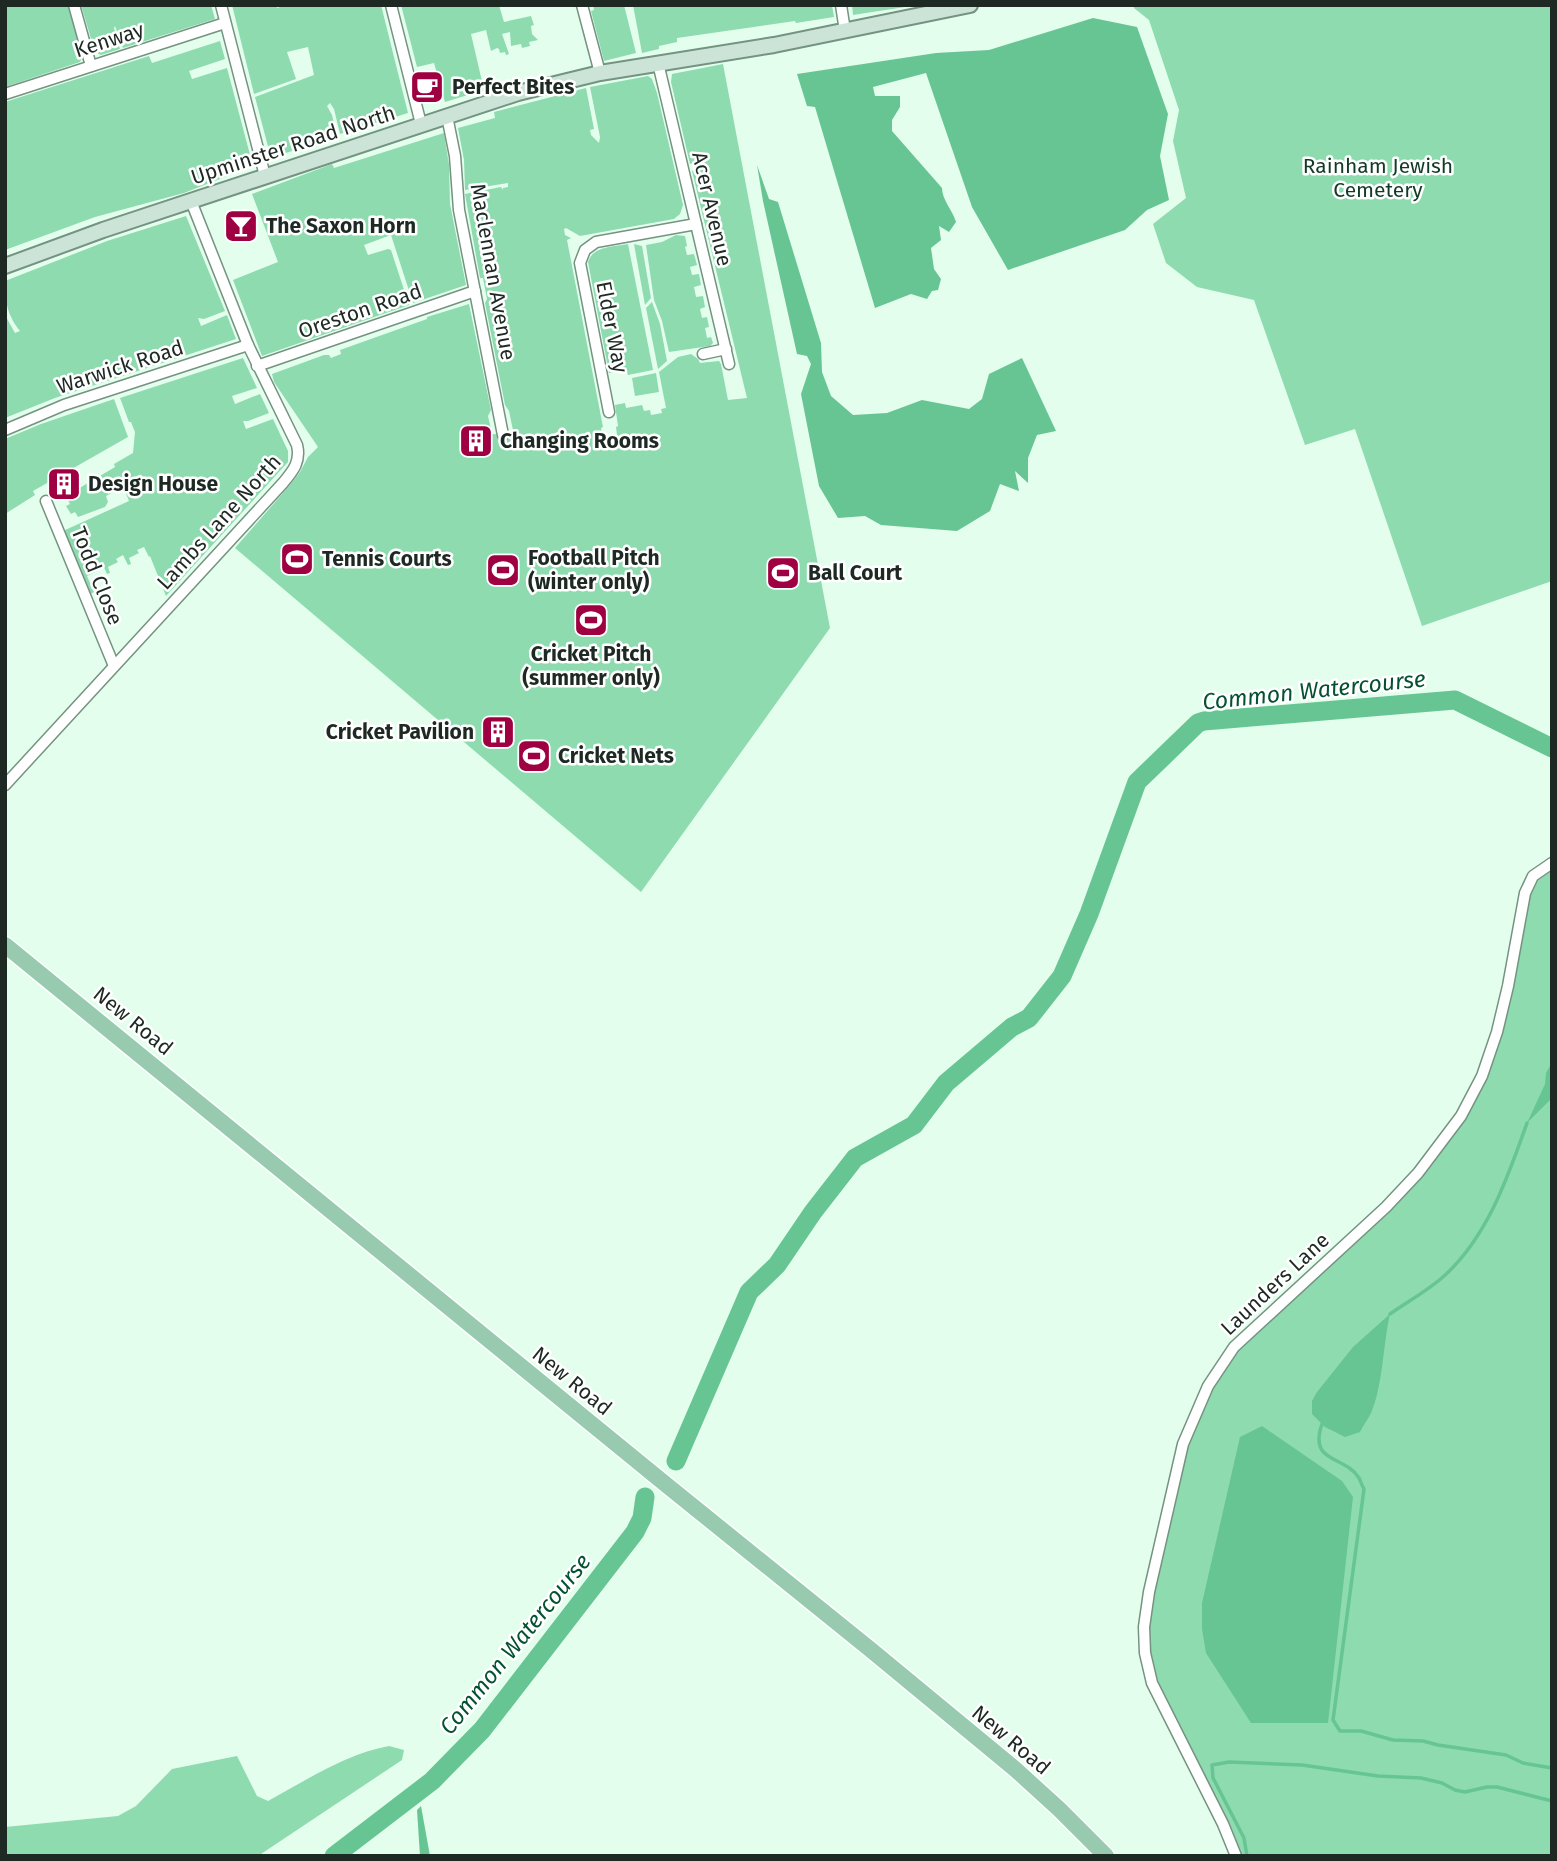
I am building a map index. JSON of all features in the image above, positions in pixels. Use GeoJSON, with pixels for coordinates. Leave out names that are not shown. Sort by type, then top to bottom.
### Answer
{"type":"FeatureCollection","features":[{"type":"Feature","properties":{"kind":"main road","name":"New Road"},"geometry":{"type":"LineString","coordinates":[[5,945],[668,1488],[933,1701],[1015,1769],[1105,1856]]}},
{"type":"Feature","properties":{"kind":"street"},"geometry":{"type":"LineString","coordinates":[[74,5],[91,66]]}},
{"type":"Feature","properties":{"kind":"street"},"geometry":{"type":"LineString","coordinates":[[221,5],[265,176]]}},
{"type":"Feature","properties":{"kind":"street"},"geometry":{"type":"LineString","coordinates":[[391,5],[421,124]]}},
{"type":"Feature","properties":{"kind":"street"},"geometry":{"type":"LineString","coordinates":[[582,5],[600,73]]}},
{"type":"Feature","properties":{"kind":"street"},"geometry":{"type":"LineString","coordinates":[[841,5],[845,31]]}},
{"type":"Feature","properties":{"kind":"street","name":"Upminster Road North"},"geometry":{"type":"LineString","coordinates":[[5,266],[103,230],[518,93],[600,73],[845,31],[970,5]]}},
{"type":"Feature","properties":{"kind":"street","name":"Kenway"},"geometry":{"type":"LineString","coordinates":[[5,94],[225,23]]}},
{"type":"Feature","properties":{"kind":"street","name":"Acer Avenue"},"geometry":{"type":"LineString","coordinates":[[658,62],[729,364]]}},
{"type":"Feature","properties":{"kind":"street","name":"Maclennan Avenue"},"geometry":{"type":"LineString","coordinates":[[447,116],[455,156],[459,211],[503,435]]}},
{"type":"Feature","properties":{"kind":"street","name":"Lambs Lane North"},"geometry":{"type":"LineString","coordinates":[[5,785],[296,468],[299,453],[297,445],[257,366],[191,201]]}},
{"type":"Feature","properties":{"kind":"street","name":"Elder Way"},"geometry":{"type":"LineString","coordinates":[[609,412],[580,263],[585,250],[596,242],[696,225]]}},
{"type":"Feature","properties":{"kind":"street","name":"Oreston Road"},"geometry":{"type":"LineString","coordinates":[[257,366],[475,291]]}},
{"type":"Feature","properties":{"kind":"street","name":"Warwick Road"},"geometry":{"type":"LineString","coordinates":[[5,429],[64,405],[248,345]]}},
{"type":"Feature","properties":{"kind":"street"},"geometry":{"type":"LineString","coordinates":[[703,354],[726,349]]}},
{"type":"Feature","properties":{"kind":"street","name":"Todd Close"},"geometry":{"type":"LineString","coordinates":[[46,500],[114,666]]}},
{"type":"Feature","properties":{"kind":"street","name":"Launders Lane"},"geometry":{"type":"LineString","coordinates":[[1233,1853],[1223,1824],[1153,1683],[1145,1653],[1144,1627],[1149,1592],[1183,1444],[1208,1386],[1234,1347],[1386,1207],[1418,1173],[1461,1116],[1482,1076],[1497,1032],[1525,893],[1533,876],[1552,863]]}},
{"type":"Feature","properties":{"kind":"green space"},"geometry":{"type":"Polygon","coordinates":[[[5,5],[68,5],[83,55],[80,62],[5,87],[5,5]]]}},
{"type":"Feature","properties":{"kind":"green space"},"geometry":{"type":"Polygon","coordinates":[[[81,5],[211,5],[215,19],[123,48],[115,26],[120,49],[101,55],[95,52],[81,5]]]}},
{"type":"Feature","properties":{"kind":"green space"},"geometry":{"type":"Polygon","coordinates":[[[232,5],[276,5],[277,8],[286,5],[381,5],[408,113],[340,134],[330,103],[327,106],[337,136],[271,158],[255,97],[314,75],[308,47],[287,52],[296,79],[254,94],[232,5]]]}},
{"type":"Feature","properties":{"kind":"green space"},"geometry":{"type":"Polygon","coordinates":[[[401,5],[499,5],[504,22],[531,16],[534,25],[531,26],[532,34],[538,40],[529,42],[530,46],[522,48],[521,44],[511,46],[510,32],[502,34],[509,54],[506,55],[505,52],[500,53],[497,48],[491,51],[486,30],[471,34],[484,90],[445,102],[434,63],[417,67],[401,5]]]}},
{"type":"Feature","properties":{"kind":"green space"},"geometry":{"type":"Polygon","coordinates":[[[593,5],[624,5],[636,53],[604,61],[591,11],[594,10],[593,5]]]}},
{"type":"Feature","properties":{"kind":"green space"},"geometry":{"type":"Polygon","coordinates":[[[633,5],[832,5],[834,17],[677,38],[677,42],[642,53],[633,5]]]}},
{"type":"Feature","properties":{"kind":"green space"},"geometry":{"type":"Polygon","coordinates":[[[852,5],[918,5],[853,15],[852,5]]]}},
{"type":"Feature","properties":{"kind":"green space","name":"Rainham Jewish Cemetery"},"geometry":{"type":"Polygon","coordinates":[[[1134,5],[1552,5],[1552,581],[1422,626],[1355,429],[1305,445],[1254,300],[1197,287],[1166,263],[1153,224],[1186,198],[1173,141],[1179,110],[1149,20],[1134,8],[1134,5]]]}},
{"type":"Feature","properties":{"kind":"green space"},"geometry":{"type":"Polygon","coordinates":[[[220,41],[225,59],[189,71],[192,79],[227,68],[253,166],[184,193],[95,217],[5,250],[5,102],[149,56],[152,63],[220,41]]]}},
{"type":"Feature","properties":{"kind":"green space"},"geometry":{"type":"Polygon","coordinates":[[[723,64],[830,628],[641,892],[235,548],[290,485],[308,457],[318,447],[274,382],[272,374],[324,355],[331,358],[341,354],[340,350],[469,304],[491,410],[488,416],[492,434],[514,435],[509,411],[505,405],[465,194],[501,187],[503,190],[508,187],[508,183],[465,190],[464,160],[458,128],[495,118],[494,112],[586,88],[594,129],[590,130],[591,135],[599,143],[590,87],[648,76],[652,79],[683,205],[680,214],[674,219],[580,236],[564,229],[565,235],[571,238],[567,240],[603,438],[617,435],[615,405],[625,403],[626,408],[642,405],[644,411],[650,410],[651,415],[662,413],[661,409],[666,408],[659,372],[678,357],[691,354],[700,363],[719,361],[728,400],[747,398],[692,171],[705,168],[704,161],[690,164],[671,82],[672,74],[723,64]]]}},
{"type":"Feature","properties":{"kind":"green space"},"geometry":{"type":"Polygon","coordinates":[[[444,133],[449,165],[450,204],[466,285],[413,303],[391,235],[364,245],[368,255],[391,250],[409,305],[262,356],[233,280],[278,262],[252,194],[332,164],[334,168],[444,133]]]}},
{"type":"Feature","properties":{"kind":"green space"},"geometry":{"type":"Polygon","coordinates":[[[186,216],[225,311],[204,319],[198,318],[201,326],[227,315],[236,339],[55,398],[5,418],[5,315],[15,333],[20,331],[8,308],[5,281],[107,241],[186,216]]]}},
{"type":"Feature","properties":{"kind":"green space"},"geometry":{"type":"Polygon","coordinates":[[[676,235],[685,236],[687,255],[694,254],[697,265],[690,267],[692,275],[699,274],[701,285],[694,287],[696,297],[703,296],[705,307],[700,309],[702,318],[707,317],[707,338],[711,337],[713,343],[710,346],[669,352],[654,300],[646,245],[662,242],[676,235]]]}},
{"type":"Feature","properties":{"kind":"green space"},"geometry":{"type":"Polygon","coordinates":[[[628,244],[653,370],[628,375],[626,370],[609,373],[588,262],[599,250],[628,244]]]}},
{"type":"Feature","properties":{"kind":"green space"},"geometry":{"type":"Polygon","coordinates":[[[634,244],[642,246],[651,298],[645,305],[634,244]]]}},
{"type":"Feature","properties":{"kind":"green space"},"geometry":{"type":"Polygon","coordinates":[[[652,302],[660,324],[667,361],[658,369],[646,308],[652,302]]]}},
{"type":"Feature","properties":{"kind":"green space"},"geometry":{"type":"Polygon","coordinates":[[[243,358],[257,388],[232,396],[235,404],[260,394],[269,413],[243,421],[246,429],[273,419],[288,451],[288,462],[166,596],[144,547],[129,558],[131,564],[128,565],[123,555],[116,559],[118,562],[108,567],[110,573],[107,574],[103,565],[96,567],[97,571],[87,576],[94,592],[89,595],[63,531],[129,501],[123,486],[106,496],[108,502],[105,507],[78,517],[75,512],[71,514],[66,506],[70,504],[66,496],[133,453],[135,432],[120,398],[243,358]]]}},
{"type":"Feature","properties":{"kind":"green space"},"geometry":{"type":"Polygon","coordinates":[[[656,373],[659,392],[635,396],[632,378],[656,373]]]}},
{"type":"Feature","properties":{"kind":"green space"},"geometry":{"type":"Polygon","coordinates":[[[114,399],[128,437],[33,491],[35,495],[5,514],[5,439],[114,399]]]}},
{"type":"Feature","properties":{"kind":"green space"},"geometry":{"type":"Polygon","coordinates":[[[1552,863],[1552,1856],[1236,1856],[1152,1683],[1144,1627],[1183,1444],[1234,1347],[1418,1173],[1482,1076],[1533,876],[1552,863]]]}},
{"type":"Feature","properties":{"kind":"green space"},"geometry":{"type":"Polygon","coordinates":[[[389,1746],[404,1750],[402,1760],[258,1856],[5,1856],[5,1827],[118,1816],[136,1806],[172,1769],[237,1756],[257,1796],[268,1801],[342,1761],[389,1746]]]}},
{"type":"Feature","properties":{"kind":"shaded area"},"geometry":{"type":"Polygon","coordinates":[[[1093,18],[1137,27],[1168,114],[1160,156],[1169,200],[1147,210],[1125,230],[1008,270],[972,207],[926,73],[873,87],[875,96],[900,96],[900,107],[892,120],[892,131],[942,188],[956,222],[949,232],[939,226],[941,240],[931,248],[934,269],[941,279],[938,290],[932,291],[927,299],[911,294],[875,308],[815,107],[807,106],[797,74],[936,53],[989,50],[1093,18]]]}},
{"type":"Feature","properties":{"kind":"shaded area"},"geometry":{"type":"Polygon","coordinates":[[[757,165],[769,199],[778,202],[821,343],[822,372],[831,396],[853,415],[887,413],[922,400],[969,409],[982,399],[989,374],[1022,358],[1056,431],[1037,435],[1028,458],[1028,483],[1015,471],[1019,491],[1000,484],[990,511],[957,531],[881,525],[865,516],[838,518],[819,486],[801,394],[811,364],[807,356],[797,354],[757,165]]]}},
{"type":"Feature","properties":{"kind":"shaded area"},"geometry":{"type":"Polygon","coordinates":[[[1551,1064],[1552,1098],[1527,1123],[1545,1084],[1546,1073],[1551,1064]]]}},
{"type":"Feature","properties":{"kind":"shaded area"},"geometry":{"type":"Polygon","coordinates":[[[1390,1314],[1380,1378],[1371,1413],[1360,1432],[1345,1437],[1325,1427],[1312,1414],[1312,1401],[1353,1347],[1390,1314]]]}},
{"type":"Feature","properties":{"kind":"shaded area"},"geometry":{"type":"Polygon","coordinates":[[[1262,1426],[1342,1481],[1353,1497],[1328,1723],[1251,1723],[1206,1653],[1202,1603],[1240,1437],[1262,1426]]]}},
{"type":"Feature","properties":{"kind":"shaded area"},"geometry":{"type":"Polygon","coordinates":[[[421,1806],[430,1856],[420,1856],[417,1810],[421,1806]]]}},
{"type":"Feature","properties":{"kind":"waterway","name":"Common Watercourse"},"geometry":{"type":"LineString","coordinates":[[676,1461],[749,1292],[777,1265],[813,1212],[855,1158],[914,1125],[946,1083],[1012,1027],[1029,1018],[1062,976],[1089,914],[1137,782],[1198,723],[1455,700],[1552,748]]}},
{"type":"Feature","properties":{"kind":"waterway"},"geometry":{"type":"LineString","coordinates":[[1390,1314],[1443,1277],[1472,1244],[1504,1185],[1527,1123]]}},
{"type":"Feature","properties":{"kind":"waterway"},"geometry":{"type":"LineString","coordinates":[[1322,1424],[1319,1437],[1324,1453],[1353,1471],[1364,1489],[1333,1720],[1340,1731],[1361,1731],[1393,1740],[1423,1741],[1506,1755],[1523,1763],[1552,1768]]}},
{"type":"Feature","properties":{"kind":"waterway","name":"Common Watercourse"},"geometry":{"type":"LineString","coordinates":[[334,1856],[432,1781],[482,1730],[635,1532],[642,1518],[645,1497]]}},
{"type":"Feature","properties":{"kind":"waterway"},"geometry":{"type":"LineString","coordinates":[[1247,1856],[1244,1838],[1213,1778],[1212,1765],[1229,1762],[1302,1765],[1378,1776],[1421,1778],[1465,1792],[1497,1787],[1552,1801]]}},
{"type":"Feature","properties":{"kind":"place","name":"Perfect Bites"},"geometry":{"type":"Point","coordinates":[427,87]}},
{"type":"Feature","properties":{"kind":"place","name":"The Saxon Horn"},"geometry":{"type":"Point","coordinates":[241,226]}},
{"type":"Feature","properties":{"kind":"place","name":"Changing Rooms"},"geometry":{"type":"Point","coordinates":[476,441]}},
{"type":"Feature","properties":{"kind":"place","name":"Design House"},"geometry":{"type":"Point","coordinates":[64,484]}},
{"type":"Feature","properties":{"kind":"place","name":"Tennis Courts"},"geometry":{"type":"Point","coordinates":[297,559]}},
{"type":"Feature","properties":{"kind":"place","name":"Football Pitch (winter only)"},"geometry":{"type":"Point","coordinates":[503,570]}},
{"type":"Feature","properties":{"kind":"place","name":"Ball Court"},"geometry":{"type":"Point","coordinates":[783,573]}},
{"type":"Feature","properties":{"kind":"place","name":"Cricket Pitch (summer only)"},"geometry":{"type":"Point","coordinates":[591,620]}},
{"type":"Feature","properties":{"kind":"place","name":"Cricket Pavilion"},"geometry":{"type":"Point","coordinates":[498,732]}},
{"type":"Feature","properties":{"kind":"place","name":"Cricket Nets"},"geometry":{"type":"Point","coordinates":[534,756]}}]}
